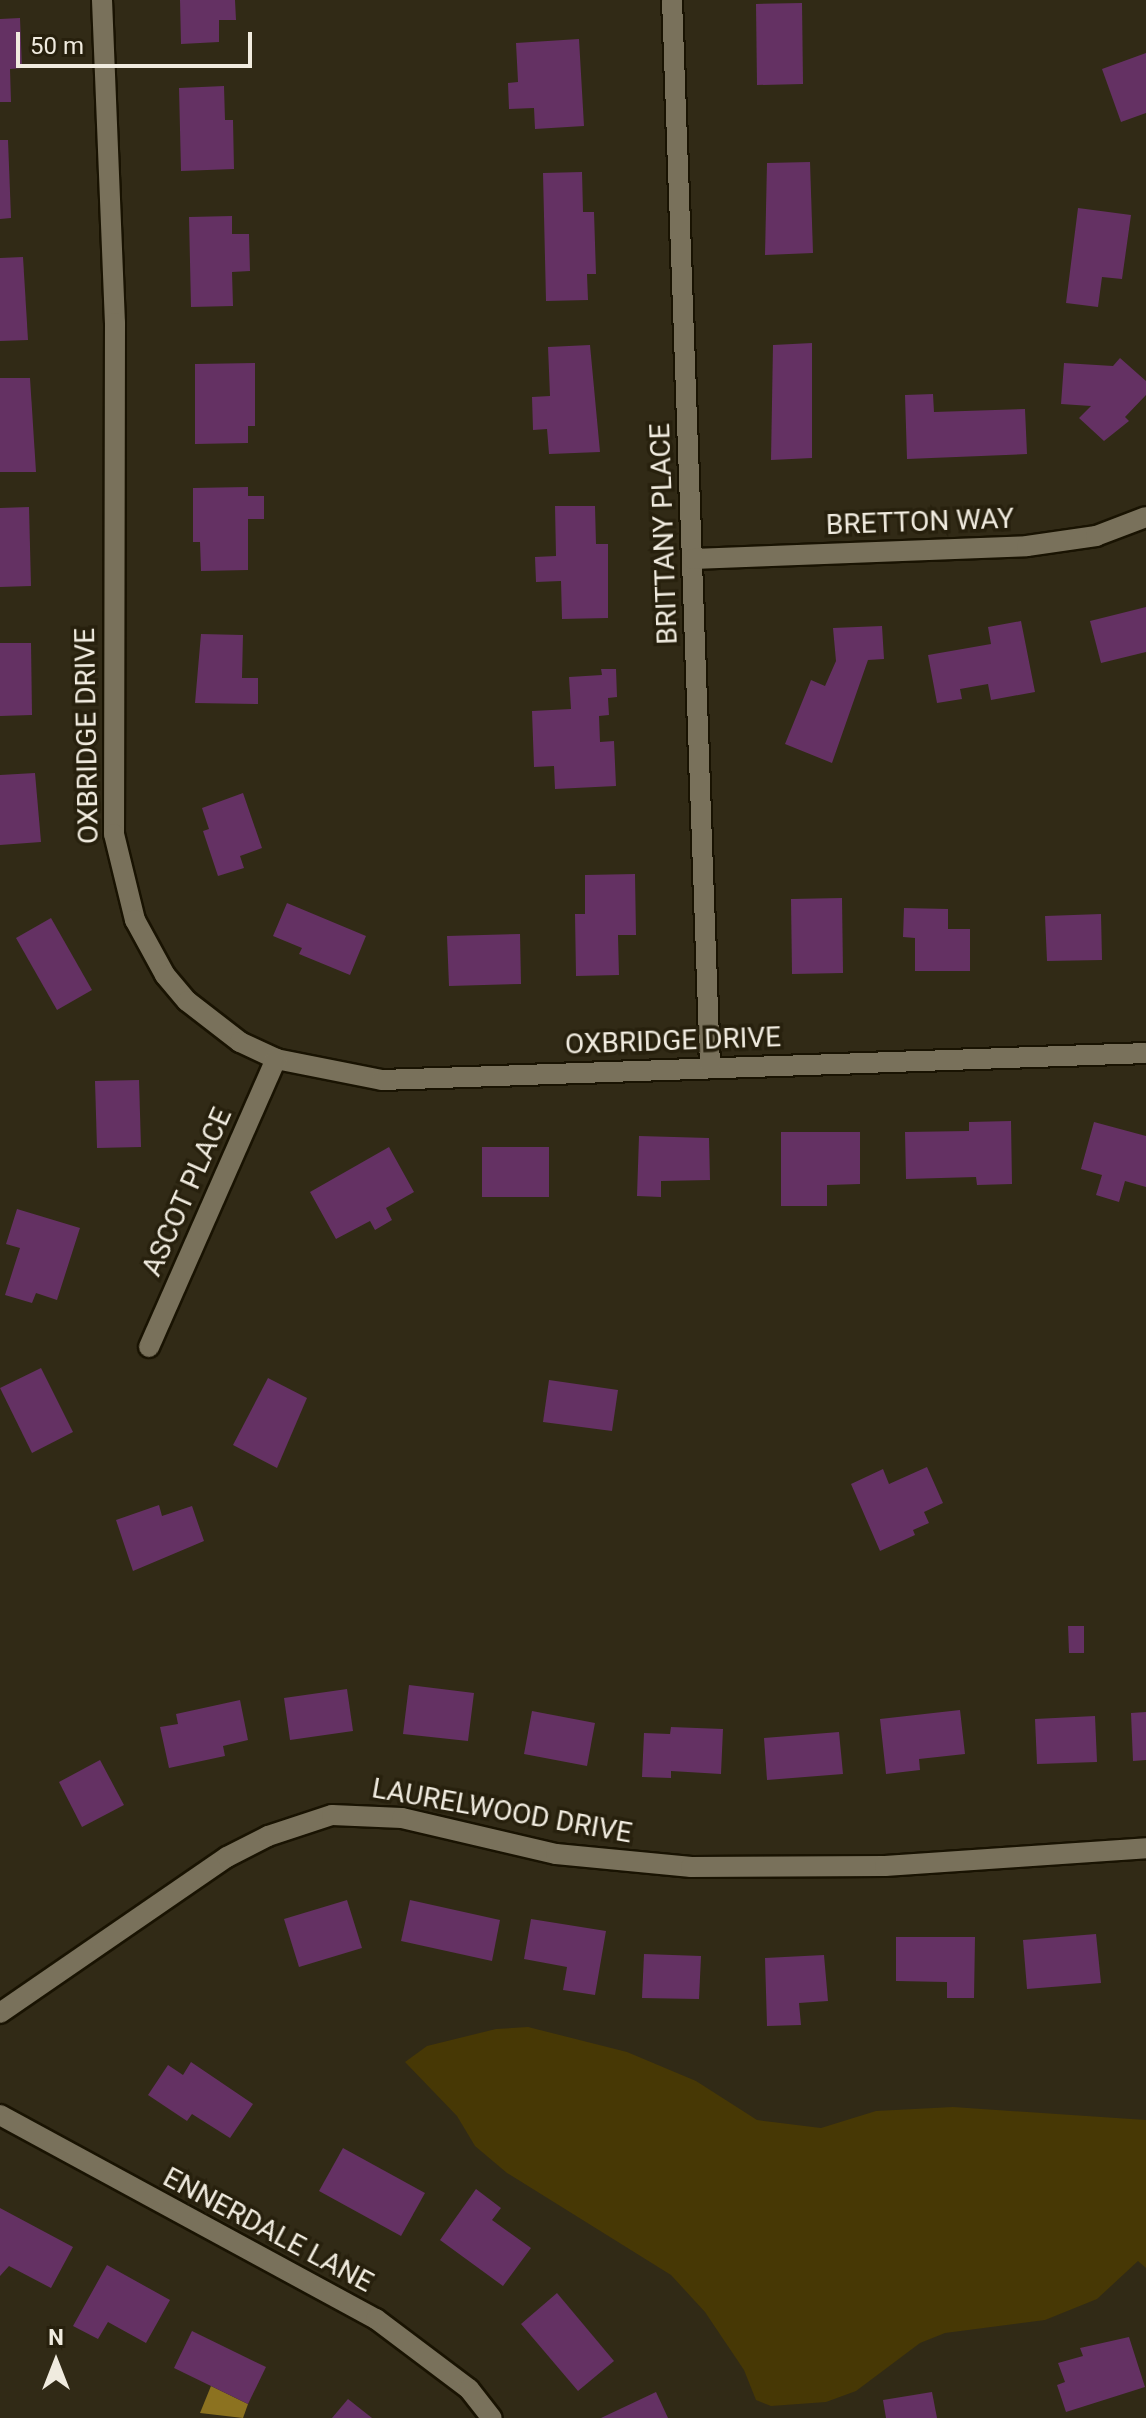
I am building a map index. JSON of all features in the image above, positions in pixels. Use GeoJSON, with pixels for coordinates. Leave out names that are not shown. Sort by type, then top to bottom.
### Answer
{"type":"FeatureCollection","features":[{"type":"Feature","properties":{"kind":"street","name":"OXBRIDGE DRIVE"},"geometry":{"type":"LineString","coordinates":[[102,0],[115,323],[112,791],[118,860],[135,920],[165,975],[210,1022],[276,1059],[382,1080],[710,1066],[1146,1053]]}},
{"type":"Feature","properties":{"kind":"street","name":"BRITTANY PLACE"},"geometry":{"type":"LineString","coordinates":[[672,0],[710,1066]]}},
{"type":"Feature","properties":{"kind":"street","name":"BRETTON WAY"},"geometry":{"type":"LineString","coordinates":[[693,559],[1027,546],[1096,536],[1146,517]]}},
{"type":"Feature","properties":{"kind":"street","name":"ASCOT PLACE"},"geometry":{"type":"LineString","coordinates":[[149,1347],[276,1059]]}},
{"type":"Feature","properties":{"kind":"street","name":"LAURELWOOD DRIVE"},"geometry":{"type":"LineString","coordinates":[[0,2013],[227,1857],[292,1826],[332,1815],[402,1818],[556,1854],[691,1867],[885,1866],[1146,1848]]}},
{"type":"Feature","properties":{"kind":"street","name":"ENNERDALE LANE"},"geometry":{"type":"LineString","coordinates":[[0,2115],[376,2319],[469,2389],[492,2418]]}},
{"type":"Feature","properties":{"kind":"shaded area"},"geometry":{"type":"Polygon","coordinates":[[[528,2027],[627,2052],[696,2081],[757,2120],[821,2128],[876,2111],[953,2107],[1146,2120],[1146,2268],[1138,2261],[1097,2299],[1045,2320],[945,2333],[920,2343],[856,2391],[826,2402],[771,2406],[756,2400],[744,2370],[705,2312],[671,2275],[507,2173],[475,2146],[457,2116],[405,2062],[427,2046],[496,2029],[528,2027]]]}},
{"type":"Feature","properties":{"kind":"shaded area"},"geometry":{"type":"Polygon","coordinates":[[[211,2386],[248,2404],[243,2418],[200,2413],[211,2386]]]}},
{"type":"Feature","properties":{"kind":"building"},"geometry":{"type":"Polygon","coordinates":[[[180,0],[235,0],[236,20],[219,20],[219,42],[181,44],[180,0]]]}},
{"type":"Feature","properties":{"kind":"building"},"geometry":{"type":"Polygon","coordinates":[[[802,3],[803,84],[757,85],[756,4],[802,3]]]}},
{"type":"Feature","properties":{"kind":"building"},"geometry":{"type":"Polygon","coordinates":[[[20,18],[22,68],[10,69],[11,102],[0,102],[0,19],[20,18]]]}},
{"type":"Feature","properties":{"kind":"building"},"geometry":{"type":"Polygon","coordinates":[[[579,39],[584,126],[535,129],[534,108],[509,109],[508,83],[518,82],[516,43],[579,39]]]}},
{"type":"Feature","properties":{"kind":"building"},"geometry":{"type":"Polygon","coordinates":[[[1146,53],[1146,113],[1121,122],[1102,69],[1146,53]]]}},
{"type":"Feature","properties":{"kind":"building"},"geometry":{"type":"Polygon","coordinates":[[[224,86],[225,120],[233,120],[234,169],[181,171],[179,88],[224,86]]]}},
{"type":"Feature","properties":{"kind":"building"},"geometry":{"type":"Polygon","coordinates":[[[0,140],[8,140],[11,218],[0,219],[0,140]]]}},
{"type":"Feature","properties":{"kind":"building"},"geometry":{"type":"Polygon","coordinates":[[[810,162],[813,253],[765,255],[767,163],[810,162]]]}},
{"type":"Feature","properties":{"kind":"building"},"geometry":{"type":"Polygon","coordinates":[[[582,172],[583,212],[594,212],[596,274],[587,274],[588,300],[546,301],[543,173],[582,172]]]}},
{"type":"Feature","properties":{"kind":"building"},"geometry":{"type":"Polygon","coordinates":[[[1078,208],[1131,215],[1122,279],[1102,277],[1098,307],[1066,303],[1078,208]]]}},
{"type":"Feature","properties":{"kind":"building"},"geometry":{"type":"Polygon","coordinates":[[[232,216],[232,234],[249,234],[250,271],[232,272],[233,306],[191,307],[189,217],[232,216]]]}},
{"type":"Feature","properties":{"kind":"building"},"geometry":{"type":"Polygon","coordinates":[[[23,257],[28,340],[0,341],[0,258],[23,257]]]}},
{"type":"Feature","properties":{"kind":"building"},"geometry":{"type":"Polygon","coordinates":[[[812,343],[812,458],[771,460],[773,345],[812,343]]]}},
{"type":"Feature","properties":{"kind":"building"},"geometry":{"type":"Polygon","coordinates":[[[590,345],[600,452],[549,454],[547,429],[533,430],[532,397],[550,396],[548,347],[590,345]]]}},
{"type":"Feature","properties":{"kind":"building"},"geometry":{"type":"Polygon","coordinates":[[[1120,358],[1146,381],[1146,395],[1125,417],[1129,421],[1104,441],[1079,418],[1091,406],[1061,404],[1064,363],[1113,366],[1120,358]]]}},
{"type":"Feature","properties":{"kind":"building"},"geometry":{"type":"Polygon","coordinates":[[[255,363],[255,426],[248,426],[248,443],[195,444],[195,364],[255,363]]]}},
{"type":"Feature","properties":{"kind":"building"},"geometry":{"type":"Polygon","coordinates":[[[0,378],[30,378],[36,472],[0,472],[0,378]]]}},
{"type":"Feature","properties":{"kind":"building"},"geometry":{"type":"Polygon","coordinates":[[[933,394],[934,412],[1025,409],[1027,454],[907,459],[905,395],[933,394]]]}},
{"type":"Feature","properties":{"kind":"building"},"geometry":{"type":"Polygon","coordinates":[[[248,487],[248,496],[264,496],[264,519],[248,519],[248,570],[201,571],[200,542],[193,542],[193,488],[248,487]]]}},
{"type":"Feature","properties":{"kind":"building"},"geometry":{"type":"Polygon","coordinates":[[[555,506],[595,506],[596,544],[608,544],[608,618],[562,619],[561,581],[536,582],[535,557],[556,556],[555,506]]]}},
{"type":"Feature","properties":{"kind":"building"},"geometry":{"type":"Polygon","coordinates":[[[29,507],[31,586],[0,587],[0,508],[29,507]]]}},
{"type":"Feature","properties":{"kind":"building"},"geometry":{"type":"Polygon","coordinates":[[[1146,607],[1146,652],[1101,663],[1090,621],[1146,607]]]}},
{"type":"Feature","properties":{"kind":"building"},"geometry":{"type":"Polygon","coordinates":[[[1021,621],[1035,692],[991,700],[988,684],[960,689],[962,699],[937,703],[928,655],[991,644],[988,627],[1021,621]]]}},
{"type":"Feature","properties":{"kind":"building"},"geometry":{"type":"Polygon","coordinates":[[[882,626],[884,659],[868,660],[832,763],[785,744],[811,680],[825,686],[836,661],[833,628],[882,626]]]}},
{"type":"Feature","properties":{"kind":"building"},"geometry":{"type":"Polygon","coordinates":[[[201,634],[243,635],[242,678],[258,678],[258,704],[195,703],[201,634]]]}},
{"type":"Feature","properties":{"kind":"building"},"geometry":{"type":"Polygon","coordinates":[[[0,643],[31,643],[32,715],[0,716],[0,643]]]}},
{"type":"Feature","properties":{"kind":"building"},"geometry":{"type":"Polygon","coordinates":[[[601,669],[616,669],[617,697],[608,698],[609,715],[599,716],[600,742],[614,741],[616,786],[555,789],[554,766],[534,767],[532,711],[571,709],[569,677],[602,675],[601,669]]]}},
{"type":"Feature","properties":{"kind":"building"},"geometry":{"type":"Polygon","coordinates":[[[35,773],[41,842],[0,845],[0,775],[35,773]]]}},
{"type":"Feature","properties":{"kind":"building"},"geometry":{"type":"Polygon","coordinates":[[[243,793],[262,848],[240,856],[244,868],[218,876],[203,831],[209,829],[202,808],[243,793]]]}},
{"type":"Feature","properties":{"kind":"building"},"geometry":{"type":"Polygon","coordinates":[[[635,874],[636,935],[618,935],[619,975],[576,976],[575,914],[585,914],[585,875],[635,874]]]}},
{"type":"Feature","properties":{"kind":"building"},"geometry":{"type":"Polygon","coordinates":[[[842,898],[843,973],[792,974],[791,899],[842,898]]]}},
{"type":"Feature","properties":{"kind":"building"},"geometry":{"type":"Polygon","coordinates":[[[287,903],[366,936],[350,975],[299,954],[302,948],[273,936],[287,903]]]}},
{"type":"Feature","properties":{"kind":"building"},"geometry":{"type":"Polygon","coordinates":[[[904,908],[948,909],[948,929],[970,929],[970,971],[915,971],[915,938],[903,937],[904,908]]]}},
{"type":"Feature","properties":{"kind":"building"},"geometry":{"type":"Polygon","coordinates":[[[1101,914],[1102,960],[1047,961],[1045,916],[1101,914]]]}},
{"type":"Feature","properties":{"kind":"building"},"geometry":{"type":"Polygon","coordinates":[[[51,918],[92,990],[57,1010],[16,938],[51,918]]]}},
{"type":"Feature","properties":{"kind":"building"},"geometry":{"type":"Polygon","coordinates":[[[520,934],[521,984],[449,986],[447,936],[520,934]]]}},
{"type":"Feature","properties":{"kind":"building"},"geometry":{"type":"Polygon","coordinates":[[[139,1080],[141,1147],[97,1148],[95,1081],[139,1080]]]}},
{"type":"Feature","properties":{"kind":"building"},"geometry":{"type":"Polygon","coordinates":[[[1011,1121],[1012,1184],[977,1185],[976,1177],[906,1179],[905,1132],[969,1131],[969,1122],[1011,1121]]]}},
{"type":"Feature","properties":{"kind":"building"},"geometry":{"type":"Polygon","coordinates":[[[1094,1122],[1146,1136],[1146,1187],[1125,1181],[1119,1202],[1096,1195],[1102,1175],[1081,1169],[1094,1122]]]}},
{"type":"Feature","properties":{"kind":"building"},"geometry":{"type":"Polygon","coordinates":[[[781,1132],[860,1132],[860,1184],[827,1185],[827,1206],[781,1206],[781,1132]]]}},
{"type":"Feature","properties":{"kind":"building"},"geometry":{"type":"Polygon","coordinates":[[[639,1136],[709,1138],[710,1180],[661,1181],[661,1197],[637,1196],[639,1136]]]}},
{"type":"Feature","properties":{"kind":"building"},"geometry":{"type":"Polygon","coordinates":[[[389,1147],[414,1192],[386,1208],[392,1220],[375,1230],[370,1221],[336,1239],[310,1192],[389,1147]]]}},
{"type":"Feature","properties":{"kind":"building"},"geometry":{"type":"Polygon","coordinates":[[[482,1147],[549,1147],[549,1197],[482,1197],[482,1147]]]}},
{"type":"Feature","properties":{"kind":"building"},"geometry":{"type":"Polygon","coordinates":[[[17,1209],[80,1228],[57,1300],[36,1293],[32,1303],[5,1295],[20,1248],[6,1244],[17,1209]]]}},
{"type":"Feature","properties":{"kind":"building"},"geometry":{"type":"Polygon","coordinates":[[[41,1368],[73,1432],[32,1453],[0,1388],[41,1368]]]}},
{"type":"Feature","properties":{"kind":"building"},"geometry":{"type":"Polygon","coordinates":[[[268,1378],[307,1398],[277,1468],[233,1445],[268,1378]]]}},
{"type":"Feature","properties":{"kind":"building"},"geometry":{"type":"Polygon","coordinates":[[[549,1380],[618,1390],[612,1431],[543,1422],[549,1380]]]}},
{"type":"Feature","properties":{"kind":"building"},"geometry":{"type":"Polygon","coordinates":[[[927,1467],[943,1503],[924,1512],[929,1523],[913,1530],[915,1535],[880,1551],[851,1484],[883,1469],[889,1484],[927,1467]]]}},
{"type":"Feature","properties":{"kind":"building"},"geometry":{"type":"Polygon","coordinates":[[[159,1505],[162,1516],[192,1506],[204,1541],[133,1571],[116,1520],[159,1505]]]}},
{"type":"Feature","properties":{"kind":"building"},"geometry":{"type":"Polygon","coordinates":[[[1068,1626],[1084,1626],[1084,1653],[1069,1653],[1068,1626]]]}},
{"type":"Feature","properties":{"kind":"building"},"geometry":{"type":"Polygon","coordinates":[[[409,1685],[474,1693],[468,1741],[403,1734],[409,1685]]]}},
{"type":"Feature","properties":{"kind":"building"},"geometry":{"type":"Polygon","coordinates":[[[347,1689],[353,1731],[290,1740],[284,1698],[347,1689]]]}},
{"type":"Feature","properties":{"kind":"building"},"geometry":{"type":"Polygon","coordinates":[[[240,1700],[248,1740],[223,1746],[225,1756],[169,1768],[160,1727],[178,1724],[176,1714],[240,1700]]]}},
{"type":"Feature","properties":{"kind":"building"},"geometry":{"type":"Polygon","coordinates":[[[960,1710],[965,1754],[919,1759],[920,1770],[886,1774],[880,1719],[960,1710]]]}},
{"type":"Feature","properties":{"kind":"building"},"geometry":{"type":"Polygon","coordinates":[[[532,1711],[595,1723],[587,1766],[524,1754],[532,1711]]]}},
{"type":"Feature","properties":{"kind":"building"},"geometry":{"type":"Polygon","coordinates":[[[1146,1712],[1146,1760],[1133,1761],[1131,1713],[1146,1712]]]}},
{"type":"Feature","properties":{"kind":"building"},"geometry":{"type":"Polygon","coordinates":[[[1095,1716],[1097,1762],[1037,1764],[1035,1719],[1095,1716]]]}},
{"type":"Feature","properties":{"kind":"building"},"geometry":{"type":"Polygon","coordinates":[[[671,1727],[723,1729],[721,1774],[671,1771],[671,1778],[642,1777],[644,1733],[670,1734],[671,1727]]]}},
{"type":"Feature","properties":{"kind":"building"},"geometry":{"type":"Polygon","coordinates":[[[839,1732],[843,1774],[767,1780],[764,1738],[839,1732]]]}},
{"type":"Feature","properties":{"kind":"building"},"geometry":{"type":"Polygon","coordinates":[[[100,1760],[124,1805],[82,1827],[59,1782],[100,1760]]]}},
{"type":"Feature","properties":{"kind":"building"},"geometry":{"type":"Polygon","coordinates":[[[347,1900],[362,1948],[299,1967],[284,1919],[347,1900]]]}},
{"type":"Feature","properties":{"kind":"building"},"geometry":{"type":"Polygon","coordinates":[[[410,1900],[500,1920],[492,1961],[401,1941],[410,1900]]]}},
{"type":"Feature","properties":{"kind":"building"},"geometry":{"type":"Polygon","coordinates":[[[531,1919],[606,1931],[595,1995],[563,1990],[567,1967],[524,1959],[531,1919]]]}},
{"type":"Feature","properties":{"kind":"building"},"geometry":{"type":"Polygon","coordinates":[[[1096,1934],[1101,1983],[1027,1989],[1023,1940],[1096,1934]]]}},
{"type":"Feature","properties":{"kind":"building"},"geometry":{"type":"Polygon","coordinates":[[[896,1937],[975,1937],[974,1998],[947,1998],[947,1982],[896,1981],[896,1937]]]}},
{"type":"Feature","properties":{"kind":"building"},"geometry":{"type":"Polygon","coordinates":[[[644,1954],[701,1956],[699,1999],[642,1998],[644,1954]]]}},
{"type":"Feature","properties":{"kind":"building"},"geometry":{"type":"Polygon","coordinates":[[[824,1955],[828,2001],[799,2003],[801,2025],[767,2026],[765,1958],[824,1955]]]}},
{"type":"Feature","properties":{"kind":"building"},"geometry":{"type":"Polygon","coordinates":[[[191,2062],[253,2104],[230,2138],[192,2114],[187,2121],[148,2095],[168,2065],[183,2075],[191,2062]]]}},
{"type":"Feature","properties":{"kind":"building"},"geometry":{"type":"Polygon","coordinates":[[[343,2148],[425,2193],[401,2236],[319,2191],[343,2148]]]}},
{"type":"Feature","properties":{"kind":"building"},"geometry":{"type":"Polygon","coordinates":[[[476,2189],[501,2208],[492,2220],[531,2248],[503,2286],[440,2240],[476,2189]]]}},
{"type":"Feature","properties":{"kind":"building"},"geometry":{"type":"Polygon","coordinates":[[[0,2208],[73,2247],[51,2288],[9,2266],[0,2276],[0,2208]]]}},
{"type":"Feature","properties":{"kind":"building"},"geometry":{"type":"Polygon","coordinates":[[[107,2265],[170,2300],[146,2343],[108,2322],[98,2339],[73,2326],[107,2265]]]}},
{"type":"Feature","properties":{"kind":"building"},"geometry":{"type":"Polygon","coordinates":[[[557,2293],[614,2361],[578,2391],[521,2324],[557,2293]]]}},
{"type":"Feature","properties":{"kind":"building"},"geometry":{"type":"Polygon","coordinates":[[[192,2331],[266,2367],[248,2404],[174,2368],[192,2331]]]}},
{"type":"Feature","properties":{"kind":"building"},"geometry":{"type":"Polygon","coordinates":[[[1129,2337],[1145,2387],[1066,2412],[1057,2385],[1065,2382],[1058,2363],[1083,2356],[1080,2348],[1129,2337]]]}},
{"type":"Feature","properties":{"kind":"building"},"geometry":{"type":"Polygon","coordinates":[[[656,2392],[668,2418],[601,2418],[656,2392]]]}},
{"type":"Feature","properties":{"kind":"building"},"geometry":{"type":"Polygon","coordinates":[[[932,2392],[937,2418],[886,2418],[883,2400],[932,2392]]]}},
{"type":"Feature","properties":{"kind":"building"},"geometry":{"type":"Polygon","coordinates":[[[348,2399],[372,2418],[332,2418],[348,2399]]]}}]}
